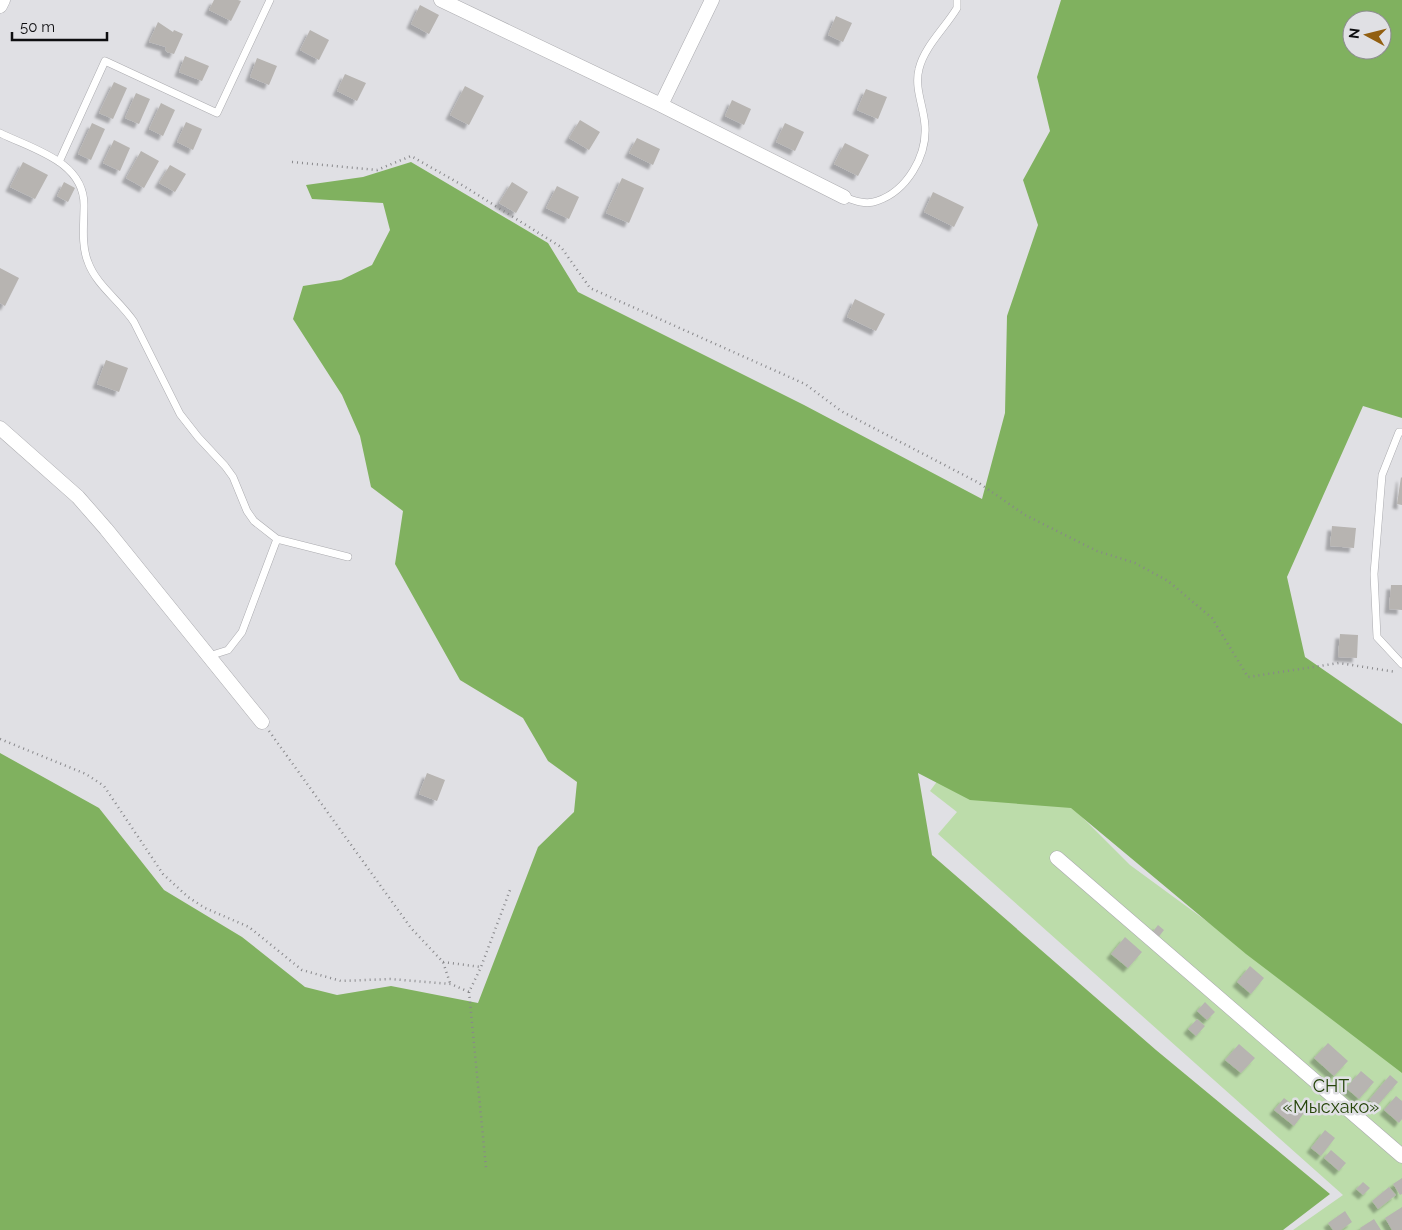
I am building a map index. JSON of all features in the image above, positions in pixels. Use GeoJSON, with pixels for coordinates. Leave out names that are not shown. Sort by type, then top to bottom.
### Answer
{"type":"FeatureCollection","features":[{"type":"Feature","properties":{"kind":"street"},"geometry":{"type":"LineString","coordinates":[[0,6],[3,0]]}},
{"type":"Feature","properties":{"kind":"street"},"geometry":{"type":"LineString","coordinates":[[441,0],[844,197]]}},
{"type":"Feature","properties":{"kind":"street"},"geometry":{"type":"LineString","coordinates":[[661,106],[712,0]]}},
{"type":"Feature","properties":{"kind":"street"},"geometry":{"type":"LineString","coordinates":[[0,428],[78,497],[262,722]]}},
{"type":"Feature","properties":{"kind":"street"},"geometry":{"type":"LineString","coordinates":[[1057,858],[1402,1156]]}},
{"type":"Feature","properties":{"kind":"lane"},"geometry":{"type":"LineString","coordinates":[[59,162],[105,61],[217,112],[270,0]]}},
{"type":"Feature","properties":{"kind":"lane"},"geometry":{"type":"LineString","coordinates":[[844,197],[860,202],[876,202],[890,195],[906,181],[917,165],[924,147],[925,126],[918,86],[918,71],[923,58],[957,8],[957,0]]}},
{"type":"Feature","properties":{"kind":"lane"},"geometry":{"type":"LineString","coordinates":[[0,133],[59,162],[76,175],[84,200],[84,246],[88,262],[94,274],[126,310],[134,322],[184,420],[233,477],[247,511],[254,521],[276,539],[348,557]]}},
{"type":"Feature","properties":{"kind":"lane"},"geometry":{"type":"LineString","coordinates":[[1402,432],[1399,432],[1382,475],[1374,574],[1377,637],[1402,664]]}},
{"type":"Feature","properties":{"kind":"lane"},"geometry":{"type":"LineString","coordinates":[[209,656],[228,650],[242,632],[276,539]]}},
{"type":"Feature","properties":{"kind":"path"},"geometry":{"type":"LineString","coordinates":[[292,162],[378,170],[411,156],[462,185],[561,247],[590,288],[805,384],[841,411],[979,483],[1025,515],[1097,551],[1135,563],[1168,581],[1212,618],[1248,677],[1339,663],[1402,673]]}},
{"type":"Feature","properties":{"kind":"path"},"geometry":{"type":"LineString","coordinates":[[262,722],[411,928],[443,962],[451,984]]}},
{"type":"Feature","properties":{"kind":"path"},"geometry":{"type":"LineString","coordinates":[[0,739],[86,774],[104,786],[163,874],[188,897],[205,908],[249,928],[302,970],[341,981],[390,979],[451,984],[470,992]]}},
{"type":"Feature","properties":{"kind":"path"},"geometry":{"type":"LineString","coordinates":[[486,1168],[470,992],[510,890]]}},
{"type":"Feature","properties":{"kind":"path"},"geometry":{"type":"LineString","coordinates":[[443,962],[481,968]]}},
{"type":"Feature","properties":{"kind":"green space"},"geometry":{"type":"Polygon","coordinates":[[[1061,0],[1402,0],[1402,418],[1363,406],[1287,577],[1305,657],[1402,724],[1402,1073],[1246,954],[1071,808],[970,800],[918,773],[932,855],[1156,1050],[1330,1194],[1283,1230],[0,1230],[0,753],[99,808],[164,890],[242,937],[305,987],[337,995],[391,986],[478,1003],[538,847],[574,812],[577,782],[548,761],[523,718],[460,680],[395,564],[403,511],[371,487],[360,436],[342,395],[293,319],[303,286],[341,280],[372,265],[390,230],[383,203],[312,199],[306,185],[363,177],[411,162],[548,243],[578,292],[804,405],[982,499],[1005,413],[1007,316],[1038,225],[1023,180],[1050,131],[1037,77],[1061,0]]]}},
{"type":"Feature","properties":{"kind":"green space","name":"СНТ «Мысхако»"},"geometry":{"type":"Polygon","coordinates":[[[947,768],[1047,782],[1130,865],[1287,980],[1402,1070],[1402,1230],[1293,1230],[1343,1195],[938,834],[957,812],[930,791],[947,768]]]}},
{"type":"Feature","properties":{"kind":"building"},"geometry":{"type":"Polygon","coordinates":[[[214,0],[241,1],[231,21],[209,10],[214,0]]]}},
{"type":"Feature","properties":{"kind":"building"},"geometry":{"type":"Polygon","coordinates":[[[420,5],[439,15],[429,34],[411,24],[420,5]]]}},
{"type":"Feature","properties":{"kind":"building"},"geometry":{"type":"Polygon","coordinates":[[[836,16],[852,23],[843,42],[828,35],[836,16]]]}},
{"type":"Feature","properties":{"kind":"building"},"geometry":{"type":"Polygon","coordinates":[[[158,22],[173,32],[174,30],[183,34],[174,54],[167,52],[166,47],[149,42],[158,22]]]}},
{"type":"Feature","properties":{"kind":"building"},"geometry":{"type":"Polygon","coordinates":[[[310,30],[329,40],[319,60],[300,50],[310,30]]]}},
{"type":"Feature","properties":{"kind":"building"},"geometry":{"type":"Polygon","coordinates":[[[185,56],[209,66],[202,81],[179,72],[185,56]]]}},
{"type":"Feature","properties":{"kind":"building"},"geometry":{"type":"Polygon","coordinates":[[[257,58],[277,66],[269,85],[250,77],[257,58]]]}},
{"type":"Feature","properties":{"kind":"building"},"geometry":{"type":"Polygon","coordinates":[[[345,74],[366,83],[357,101],[337,91],[345,74]]]}},
{"type":"Feature","properties":{"kind":"building"},"geometry":{"type":"Polygon","coordinates":[[[114,82],[127,88],[113,119],[99,113],[114,82]]]}},
{"type":"Feature","properties":{"kind":"building"},"geometry":{"type":"Polygon","coordinates":[[[465,86],[484,96],[469,125],[450,115],[465,86]]]}},
{"type":"Feature","properties":{"kind":"building"},"geometry":{"type":"Polygon","coordinates":[[[866,89],[887,97],[878,119],[857,110],[866,89]]]}},
{"type":"Feature","properties":{"kind":"building"},"geometry":{"type":"Polygon","coordinates":[[[136,93],[150,99],[139,124],[125,118],[136,93]]]}},
{"type":"Feature","properties":{"kind":"building"},"geometry":{"type":"Polygon","coordinates":[[[732,100],[751,109],[744,125],[725,116],[732,100]]]}},
{"type":"Feature","properties":{"kind":"building"},"geometry":{"type":"Polygon","coordinates":[[[161,103],[175,110],[163,136],[149,129],[161,103]]]}},
{"type":"Feature","properties":{"kind":"building"},"geometry":{"type":"Polygon","coordinates":[[[580,120],[600,132],[589,150],[569,138],[580,120]]]}},
{"type":"Feature","properties":{"kind":"building"},"geometry":{"type":"Polygon","coordinates":[[[186,122],[202,129],[193,150],[177,142],[186,122]]]}},
{"type":"Feature","properties":{"kind":"building"},"geometry":{"type":"Polygon","coordinates":[[[92,123],[105,129],[91,160],[78,154],[92,123]]]}},
{"type":"Feature","properties":{"kind":"building"},"geometry":{"type":"Polygon","coordinates":[[[785,123],[804,132],[795,151],[776,142],[785,123]]]}},
{"type":"Feature","properties":{"kind":"building"},"geometry":{"type":"Polygon","coordinates":[[[637,138],[660,149],[653,165],[629,153],[637,138]]]}},
{"type":"Feature","properties":{"kind":"building"},"geometry":{"type":"Polygon","coordinates":[[[114,140],[130,148],[120,171],[103,163],[114,140]]]}},
{"type":"Feature","properties":{"kind":"building"},"geometry":{"type":"Polygon","coordinates":[[[845,143],[869,155],[858,176],[834,164],[845,143]]]}},
{"type":"Feature","properties":{"kind":"building"},"geometry":{"type":"Polygon","coordinates":[[[141,151],[159,161],[144,188],[126,178],[141,151]]]}},
{"type":"Feature","properties":{"kind":"building"},"geometry":{"type":"Polygon","coordinates":[[[23,162],[48,175],[35,199],[10,187],[23,162]]]}},
{"type":"Feature","properties":{"kind":"building"},"geometry":{"type":"Polygon","coordinates":[[[170,165],[186,174],[175,192],[159,183],[170,165]]]}},
{"type":"Feature","properties":{"kind":"building"},"geometry":{"type":"Polygon","coordinates":[[[622,178],[644,188],[629,223],[606,213],[622,178]]]}},
{"type":"Feature","properties":{"kind":"building"},"geometry":{"type":"Polygon","coordinates":[[[64,182],[75,188],[68,202],[57,196],[64,182]]]}},
{"type":"Feature","properties":{"kind":"building"},"geometry":{"type":"Polygon","coordinates":[[[512,182],[528,192],[516,213],[499,203],[512,182]]]}},
{"type":"Feature","properties":{"kind":"building"},"geometry":{"type":"Polygon","coordinates":[[[557,186],[579,197],[569,219],[546,208],[557,186]]]}},
{"type":"Feature","properties":{"kind":"building"},"geometry":{"type":"Polygon","coordinates":[[[933,192],[964,207],[954,227],[924,212],[933,192]]]}},
{"type":"Feature","properties":{"kind":"building"},"geometry":{"type":"Polygon","coordinates":[[[0,268],[19,278],[5,306],[0,303],[0,268]]]}},
{"type":"Feature","properties":{"kind":"building"},"geometry":{"type":"Polygon","coordinates":[[[855,299],[885,314],[876,331],[847,317],[855,299]]]}},
{"type":"Feature","properties":{"kind":"building"},"geometry":{"type":"Polygon","coordinates":[[[106,360],[128,368],[119,392],[97,384],[106,360]]]}},
{"type":"Feature","properties":{"kind":"building"},"geometry":{"type":"Polygon","coordinates":[[[1402,478],[1402,505],[1397,504],[1402,478]]]}},
{"type":"Feature","properties":{"kind":"building"},"geometry":{"type":"Polygon","coordinates":[[[1332,526],[1356,528],[1354,548],[1330,546],[1332,526]]]}},
{"type":"Feature","properties":{"kind":"building"},"geometry":{"type":"Polygon","coordinates":[[[1391,585],[1402,585],[1402,610],[1389,609],[1391,585]]]}},
{"type":"Feature","properties":{"kind":"building"},"geometry":{"type":"Polygon","coordinates":[[[1340,634],[1358,635],[1357,658],[1338,657],[1340,634]]]}},
{"type":"Feature","properties":{"kind":"building"},"geometry":{"type":"Polygon","coordinates":[[[427,773],[445,780],[437,801],[419,794],[427,773]]]}},
{"type":"Feature","properties":{"kind":"building"},"geometry":{"type":"Polygon","coordinates":[[[1158,925],[1164,930],[1157,939],[1151,934],[1158,925]]]}},
{"type":"Feature","properties":{"kind":"building"},"geometry":{"type":"Polygon","coordinates":[[[1125,937],[1142,952],[1128,968],[1111,954],[1125,937]]]}},
{"type":"Feature","properties":{"kind":"building"},"geometry":{"type":"Polygon","coordinates":[[[1250,966],[1264,978],[1251,994],[1237,982],[1250,966]]]}},
{"type":"Feature","properties":{"kind":"building"},"geometry":{"type":"Polygon","coordinates":[[[1205,1002],[1215,1012],[1207,1020],[1197,1011],[1205,1002]]]}},
{"type":"Feature","properties":{"kind":"building"},"geometry":{"type":"Polygon","coordinates":[[[1197,1019],[1205,1026],[1196,1036],[1188,1029],[1197,1019]]]}},
{"type":"Feature","properties":{"kind":"building"},"geometry":{"type":"Polygon","coordinates":[[[1328,1043],[1348,1061],[1334,1076],[1314,1058],[1328,1043]]]}},
{"type":"Feature","properties":{"kind":"building"},"geometry":{"type":"Polygon","coordinates":[[[1239,1044],[1255,1058],[1241,1073],[1225,1060],[1239,1044]]]}},
{"type":"Feature","properties":{"kind":"building"},"geometry":{"type":"Polygon","coordinates":[[[1361,1071],[1374,1082],[1359,1099],[1346,1088],[1361,1071]]]}},
{"type":"Feature","properties":{"kind":"building"},"geometry":{"type":"Polygon","coordinates":[[[1390,1075],[1398,1082],[1377,1106],[1369,1100],[1390,1075]]]}},
{"type":"Feature","properties":{"kind":"building"},"geometry":{"type":"Polygon","coordinates":[[[1396,1096],[1402,1101],[1402,1119],[1399,1123],[1384,1110],[1396,1096]]]}},
{"type":"Feature","properties":{"kind":"building"},"geometry":{"type":"Polygon","coordinates":[[[1284,1098],[1304,1113],[1294,1126],[1274,1110],[1284,1098]]]}},
{"type":"Feature","properties":{"kind":"building"},"geometry":{"type":"Polygon","coordinates":[[[1325,1130],[1335,1138],[1321,1156],[1311,1148],[1325,1130]]]}},
{"type":"Feature","properties":{"kind":"building"},"geometry":{"type":"Polygon","coordinates":[[[1331,1150],[1346,1163],[1339,1171],[1324,1158],[1331,1150]]]}},
{"type":"Feature","properties":{"kind":"building"},"geometry":{"type":"Polygon","coordinates":[[[1402,1178],[1402,1194],[1400,1195],[1393,1184],[1402,1178]]]}},
{"type":"Feature","properties":{"kind":"building"},"geometry":{"type":"Polygon","coordinates":[[[1363,1182],[1370,1188],[1363,1195],[1356,1189],[1363,1182]]]}},
{"type":"Feature","properties":{"kind":"building"},"geometry":{"type":"Polygon","coordinates":[[[1389,1187],[1396,1195],[1378,1209],[1372,1201],[1389,1187]]]}},
{"type":"Feature","properties":{"kind":"building"},"geometry":{"type":"Polygon","coordinates":[[[1402,1207],[1402,1230],[1392,1230],[1385,1218],[1402,1207]]]}},
{"type":"Feature","properties":{"kind":"building"},"geometry":{"type":"Polygon","coordinates":[[[1345,1211],[1352,1222],[1341,1230],[1333,1230],[1328,1223],[1345,1211]]]}},
{"type":"Feature","properties":{"kind":"building"},"geometry":{"type":"Polygon","coordinates":[[[1374,1219],[1381,1230],[1361,1230],[1360,1228],[1374,1219]]]}}]}
